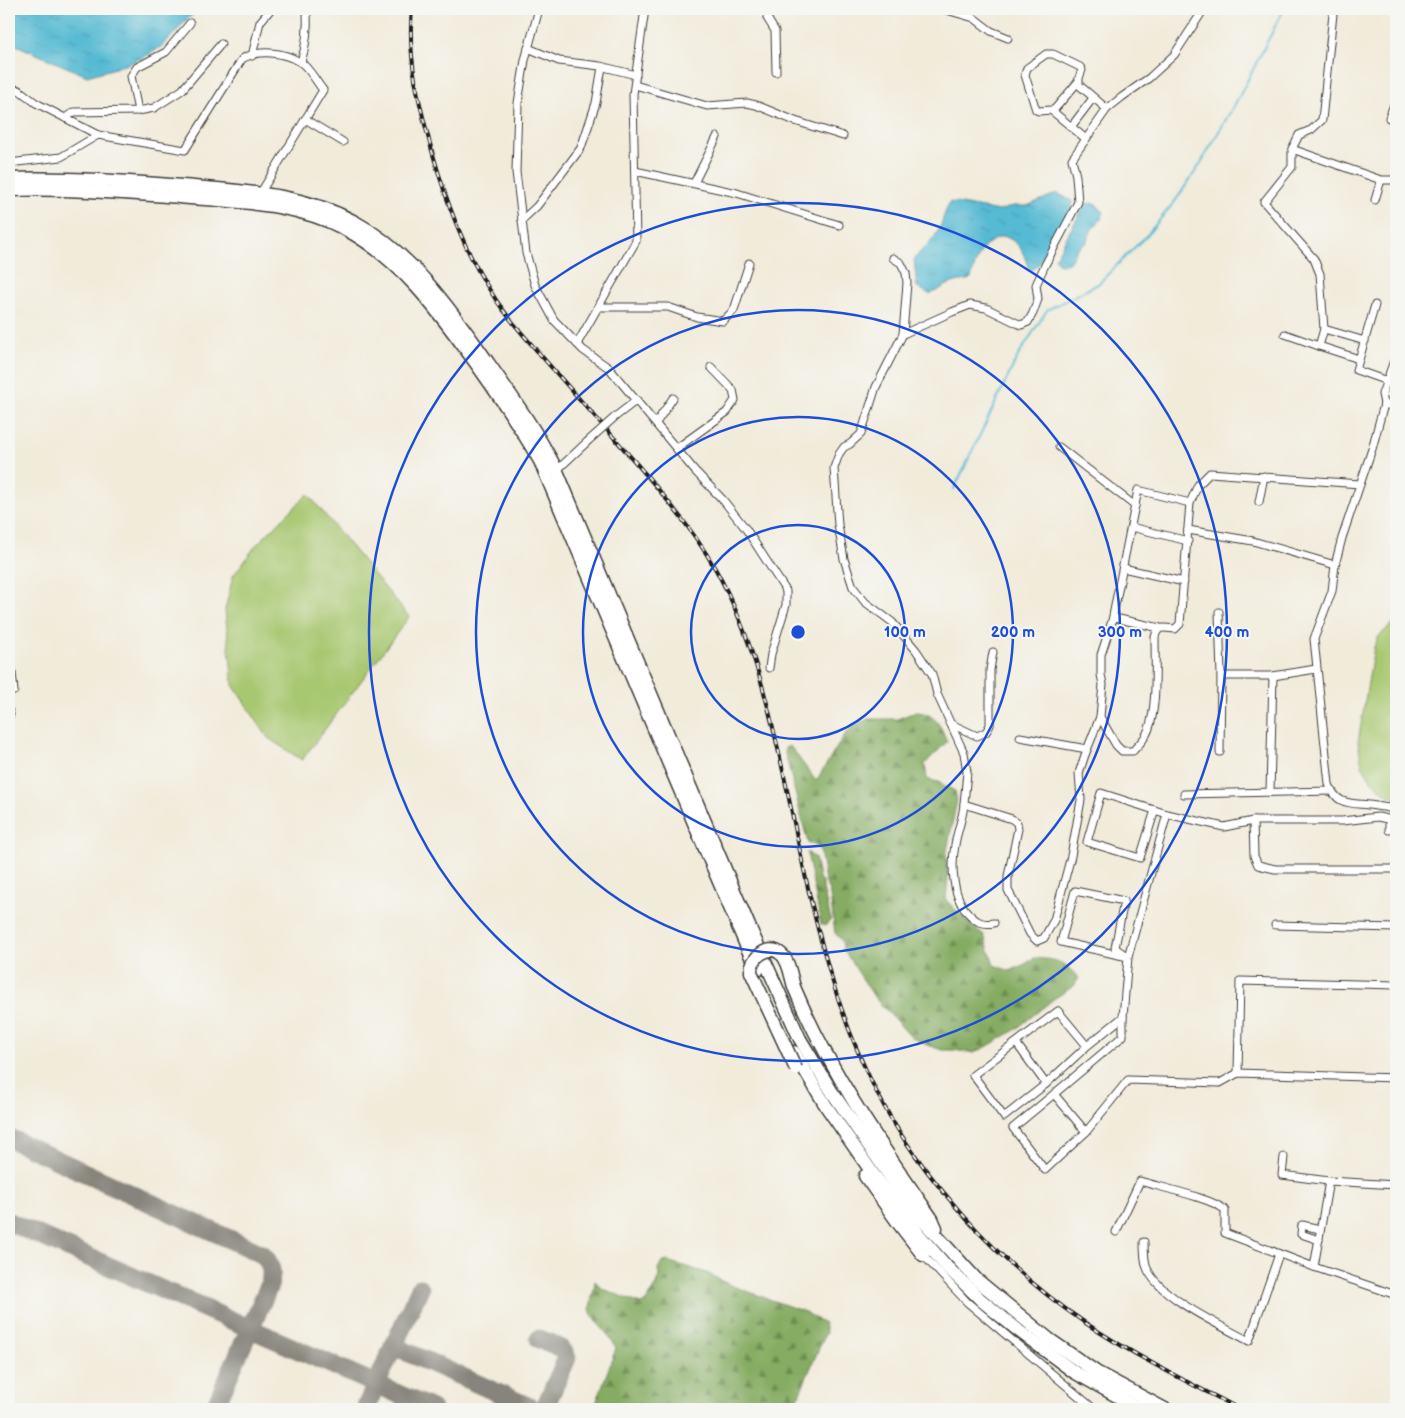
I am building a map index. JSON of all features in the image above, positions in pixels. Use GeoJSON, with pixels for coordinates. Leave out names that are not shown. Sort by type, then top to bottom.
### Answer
{"type":"FeatureCollection","features":[{"type":"Feature","properties":{"kind":"highway"},"geometry":{"type":"LineString","coordinates":[[9,179],[118,180],[261,192],[302,200],[340,214],[372,232],[410,266],[444,304],[482,354],[541,440],[556,469],[749,926],[800,1039],[868,1147],[907,1201],[977,1280],[1050,1340],[1096,1372],[1164,1409]]}},
{"type":"Feature","properties":{"kind":"highway"},"geometry":{"type":"LineString","coordinates":[[9,190],[92,190],[241,202],[298,211],[346,230],[378,251],[407,277],[442,316],[525,434],[549,482],[777,1018],[799,1062],[826,1106],[902,1213],[923,1255]]}},
{"type":"Feature","properties":{"kind":"highway"},"geometry":{"type":"LineString","coordinates":[[939,1239],[932,1220],[836,1073],[794,987],[784,958],[780,952],[772,950],[759,955],[752,963],[751,972],[796,1069],[819,1108],[880,1198],[923,1255],[1074,1372],[1140,1409]]}},
{"type":"Feature","properties":{"kind":"street"},"geometry":{"type":"LineString","coordinates":[[252,56],[260,22],[271,9]]}},
{"type":"Feature","properties":{"kind":"street"},"geometry":{"type":"LineString","coordinates":[[301,62],[306,48],[308,32],[307,9]]}},
{"type":"Feature","properties":{"kind":"street"},"geometry":{"type":"LineString","coordinates":[[539,9],[528,48],[518,103],[516,172],[526,253],[535,285],[554,320],[583,350],[609,368],[695,471],[723,500],[746,529],[786,591],[786,605],[771,654],[769,668]]}},
{"type":"Feature","properties":{"kind":"street"},"geometry":{"type":"LineString","coordinates":[[577,344],[636,241],[633,94],[645,9]]}},
{"type":"Feature","properties":{"kind":"street"},"geometry":{"type":"LineString","coordinates":[[772,9],[766,18],[775,31],[776,72]]}},
{"type":"Feature","properties":{"kind":"street"},"geometry":{"type":"LineString","coordinates":[[943,9],[962,11],[991,31],[1008,38]]}},
{"type":"Feature","properties":{"kind":"street"},"geometry":{"type":"LineString","coordinates":[[903,334],[970,305],[986,308],[1021,325],[1028,322],[1038,299],[1036,285],[1078,202],[1076,176],[1072,159],[1107,110],[1150,78],[1174,55],[1204,9]]}},
{"type":"Feature","properties":{"kind":"street"},"geometry":{"type":"LineString","coordinates":[[1319,346],[1324,329],[1320,274],[1314,259],[1264,202],[1292,166],[1292,149],[1299,135],[1312,130],[1322,120],[1332,9]]}},
{"type":"Feature","properties":{"kind":"street"},"geometry":{"type":"LineString","coordinates":[[138,111],[131,76],[137,67],[166,52],[190,22]]}},
{"type":"Feature","properties":{"kind":"street"},"geometry":{"type":"LineString","coordinates":[[65,118],[74,112],[138,111],[154,108],[182,90],[221,44]]}},
{"type":"Feature","properties":{"kind":"street"},"geometry":{"type":"LineString","coordinates":[[528,48],[559,61],[602,67],[636,75]]}},
{"type":"Feature","properties":{"kind":"street"},"geometry":{"type":"LineString","coordinates":[[9,87],[19,90],[36,102],[98,136],[185,150],[242,59],[274,52],[301,62],[323,90],[261,192]]}},
{"type":"Feature","properties":{"kind":"street"},"geometry":{"type":"LineString","coordinates":[[1053,111],[1078,82],[1082,70],[1080,67],[1053,54],[1046,54],[1027,68],[1024,76],[1036,110],[1053,111],[1086,139]]}},
{"type":"Feature","properties":{"kind":"street"},"geometry":{"type":"LineString","coordinates":[[522,220],[536,206],[581,148],[596,102],[602,67]]}},
{"type":"Feature","properties":{"kind":"street"},"geometry":{"type":"LineString","coordinates":[[1078,82],[1107,110]]}},
{"type":"Feature","properties":{"kind":"street"},"geometry":{"type":"LineString","coordinates":[[634,84],[706,106],[756,104],[796,121],[843,136]]}},
{"type":"Feature","properties":{"kind":"street"},"geometry":{"type":"LineString","coordinates":[[1071,127],[1093,98]]}},
{"type":"Feature","properties":{"kind":"street"},"geometry":{"type":"LineString","coordinates":[[1389,118],[1396,99]]}},
{"type":"Feature","properties":{"kind":"street"},"geometry":{"type":"LineString","coordinates":[[305,119],[343,142]]}},
{"type":"Feature","properties":{"kind":"street"},"geometry":{"type":"LineString","coordinates":[[9,163],[61,157],[98,136]]}},
{"type":"Feature","properties":{"kind":"street"},"geometry":{"type":"LineString","coordinates":[[694,183],[717,137]]}},
{"type":"Feature","properties":{"kind":"street"},"geometry":{"type":"LineString","coordinates":[[1292,149],[1381,180],[1396,180]]}},
{"type":"Feature","properties":{"kind":"street"},"geometry":{"type":"LineString","coordinates":[[635,171],[737,193],[839,225]]}},
{"type":"Feature","properties":{"kind":"street"},"geometry":{"type":"LineString","coordinates":[[1375,200],[1381,180]]}},
{"type":"Feature","properties":{"kind":"street"},"geometry":{"type":"LineString","coordinates":[[893,258],[901,263],[906,273],[903,334],[876,387],[861,434],[844,447],[839,454],[834,468],[838,525],[844,559],[853,588],[865,602],[892,622],[916,650],[932,674],[937,694],[964,753],[967,772],[963,814],[952,866],[957,894],[965,911],[974,919],[986,925],[994,923]]}},
{"type":"Feature","properties":{"kind":"street"},"geometry":{"type":"LineString","coordinates":[[599,307],[668,307],[697,317],[723,321],[734,310],[749,263]]}},
{"type":"Feature","properties":{"kind":"street"},"geometry":{"type":"LineString","coordinates":[[1375,305],[1356,370],[1387,381]]}},
{"type":"Feature","properties":{"kind":"street"},"geometry":{"type":"LineString","coordinates":[[1324,329],[1365,341]]}},
{"type":"Feature","properties":{"kind":"street"},"geometry":{"type":"LineString","coordinates":[[1285,334],[1359,359]]}},
{"type":"Feature","properties":{"kind":"street"},"geometry":{"type":"LineString","coordinates":[[1396,355],[1382,394],[1384,404],[1372,449],[1342,538],[1335,564],[1332,591],[1314,639],[1329,784],[1332,791],[1340,800],[1349,805],[1367,805],[1396,809]]}},
{"type":"Feature","properties":{"kind":"street"},"geometry":{"type":"LineString","coordinates":[[677,448],[727,412],[735,400],[733,390],[711,367]]}},
{"type":"Feature","properties":{"kind":"street"},"geometry":{"type":"LineString","coordinates":[[656,424],[673,398]]}},
{"type":"Feature","properties":{"kind":"street"},"geometry":{"type":"LineString","coordinates":[[549,482],[556,469],[637,400]]}},
{"type":"Feature","properties":{"kind":"street"},"geometry":{"type":"LineString","coordinates":[[1384,404],[1396,407]]}},
{"type":"Feature","properties":{"kind":"street"},"geometry":{"type":"LineString","coordinates":[[1059,447],[1135,506]]}},
{"type":"Feature","properties":{"kind":"street"},"geometry":{"type":"LineString","coordinates":[[1112,621],[1115,618],[1119,618],[1160,628],[1175,629],[1180,624],[1190,503],[1198,486],[1210,473],[1360,484]]}},
{"type":"Feature","properties":{"kind":"street"},"geometry":{"type":"LineString","coordinates":[[1259,502],[1264,476]]}},
{"type":"Feature","properties":{"kind":"street"},"geometry":{"type":"LineString","coordinates":[[964,804],[1012,819],[1017,823],[1018,829],[1008,876],[1008,890],[1033,939],[1037,941],[1044,938],[1054,920],[1077,827],[1081,800],[1080,773],[1100,717],[1103,684],[1101,656],[1112,621],[1138,490],[1190,503]]}},
{"type":"Feature","properties":{"kind":"street"},"geometry":{"type":"LineString","coordinates":[[1131,527],[1188,541]]}},
{"type":"Feature","properties":{"kind":"street"},"geometry":{"type":"LineString","coordinates":[[1188,530],[1253,540],[1335,564]]}},
{"type":"Feature","properties":{"kind":"street"},"geometry":{"type":"LineString","coordinates":[[1123,568],[1184,582]]}},
{"type":"Feature","properties":{"kind":"street"},"geometry":{"type":"LineString","coordinates":[[1218,612],[1221,676],[1220,752]]}},
{"type":"Feature","properties":{"kind":"street"},"geometry":{"type":"LineString","coordinates":[[1100,717],[1116,745],[1122,751],[1133,750],[1145,736],[1149,727],[1155,695],[1155,638],[1160,628]]}},
{"type":"Feature","properties":{"kind":"street"},"geometry":{"type":"LineString","coordinates":[[949,723],[977,736],[986,732],[990,725],[990,670],[993,652]]}},
{"type":"Feature","properties":{"kind":"street"},"geometry":{"type":"LineString","coordinates":[[9,664],[11,663],[14,690],[9,692]]}},
{"type":"Feature","properties":{"kind":"street"},"geometry":{"type":"LineString","coordinates":[[1221,676],[1273,676],[1316,669]]}},
{"type":"Feature","properties":{"kind":"street"},"geometry":{"type":"LineString","coordinates":[[1270,792],[1273,676]]}},
{"type":"Feature","properties":{"kind":"street"},"geometry":{"type":"LineString","coordinates":[[1020,737],[1087,749]]}},
{"type":"Feature","properties":{"kind":"street"},"geometry":{"type":"LineString","coordinates":[[1184,794],[1332,791]]}},
{"type":"Feature","properties":{"kind":"street"},"geometry":{"type":"LineString","coordinates":[[1154,810],[1140,858],[1087,842],[1102,794],[1154,810],[1167,814],[1224,827],[1253,821],[1342,821],[1378,817],[1393,820],[1389,830],[1396,829]]}},
{"type":"Feature","properties":{"kind":"street"},"geometry":{"type":"LineString","coordinates":[[1167,814],[1128,957],[1123,1036],[1013,1128],[1046,1170],[1086,1132],[1128,1080],[1220,1083],[1238,1073],[1396,1078]]}},
{"type":"Feature","properties":{"kind":"street"},"geometry":{"type":"LineString","coordinates":[[1253,821],[1254,856],[1258,865],[1275,869],[1396,869]]}},
{"type":"Feature","properties":{"kind":"street"},"geometry":{"type":"LineString","coordinates":[[1075,891],[1124,901],[1115,948],[1128,957],[1060,942],[1075,891]]}},
{"type":"Feature","properties":{"kind":"street"},"geometry":{"type":"LineString","coordinates":[[1275,925],[1396,928]]}},
{"type":"Feature","properties":{"kind":"street"},"geometry":{"type":"LineString","coordinates":[[1238,1073],[1240,981],[1396,985]]}},
{"type":"Feature","properties":{"kind":"street"},"geometry":{"type":"LineString","coordinates":[[1087,1046],[1058,1011],[973,1076],[1004,1117],[1046,1084],[1087,1046],[1123,1017]]}},
{"type":"Feature","properties":{"kind":"street"},"geometry":{"type":"LineString","coordinates":[[1016,1043],[1046,1084]]}},
{"type":"Feature","properties":{"kind":"street"},"geometry":{"type":"LineString","coordinates":[[1054,1094],[1086,1132]]}},
{"type":"Feature","properties":{"kind":"street"},"geometry":{"type":"LineString","coordinates":[[1284,1157],[1282,1174],[1328,1181],[1396,1185]]}},
{"type":"Feature","properties":{"kind":"street"},"geometry":{"type":"LineString","coordinates":[[1116,1232],[1140,1181],[1210,1201],[1222,1207],[1225,1210],[1225,1232],[1314,1267],[1396,1295]]}},
{"type":"Feature","properties":{"kind":"street"},"geometry":{"type":"LineString","coordinates":[[1314,1267],[1328,1181]]}},
{"type":"Feature","properties":{"kind":"street"},"geometry":{"type":"LineString","coordinates":[[1318,1240],[1301,1234],[1302,1225],[1320,1229]]}},
{"type":"Feature","properties":{"kind":"street"},"geometry":{"type":"LineString","coordinates":[[1144,1242],[1147,1268],[1152,1279],[1163,1290],[1194,1311],[1249,1342],[1279,1254]]}},
{"type":"Feature","properties":{"kind":"street"},"geometry":{"type":"LineString","coordinates":[[923,1255],[967,1302],[1094,1409]]}},
{"type":"Feature","properties":{"kind":"green space"},"geometry":{"type":"Polygon","coordinates":[[[308,494],[409,617],[302,760],[268,738],[233,685],[225,610],[233,576],[257,544],[308,494]]]}},
{"type":"Feature","properties":{"kind":"green space"},"geometry":{"type":"Polygon","coordinates":[[[1396,621],[1396,798],[1388,796],[1371,780],[1362,765],[1358,742],[1374,647],[1379,636],[1396,621]]]}},
{"type":"Feature","properties":{"kind":"green space"},"geometry":{"type":"Polygon","coordinates":[[[915,712],[928,714],[932,717],[940,725],[947,742],[925,764],[927,779],[938,782],[955,791],[957,800],[946,856],[948,877],[946,900],[984,935],[994,965],[1010,971],[1034,958],[1049,959],[1064,964],[1079,978],[1074,986],[1055,998],[1015,1030],[974,1053],[942,1050],[911,1037],[875,998],[843,949],[842,941],[835,933],[830,895],[825,880],[820,850],[817,846],[808,843],[785,753],[785,748],[790,746],[816,781],[852,726],[868,719],[897,719],[915,712]]]}},
{"type":"Feature","properties":{"kind":"green space"},"geometry":{"type":"Polygon","coordinates":[[[807,852],[815,858],[819,878],[823,883],[831,920],[825,926],[821,924],[807,852]]]}},
{"type":"Feature","properties":{"kind":"green space"},"geometry":{"type":"Polygon","coordinates":[[[667,1261],[707,1273],[730,1285],[805,1312],[824,1323],[826,1332],[793,1409],[594,1409],[616,1348],[591,1313],[590,1306],[595,1281],[601,1288],[640,1304],[646,1302],[655,1287],[661,1263],[667,1261]]]}},
{"type":"Feature","properties":{"kind":"water"},"geometry":{"type":"Polygon","coordinates":[[[9,9],[201,9],[190,17],[154,52],[126,64],[87,76],[9,42],[9,9]]]}},
{"type":"Feature","properties":{"kind":"water"},"geometry":{"type":"Polygon","coordinates":[[[1057,193],[1072,201],[1072,208],[1042,259],[1032,270],[1029,269],[1018,245],[1004,236],[990,242],[981,251],[971,278],[952,283],[929,294],[917,287],[914,260],[937,233],[950,202],[999,211],[1013,206],[1027,206],[1057,193]]]}},
{"type":"Feature","properties":{"kind":"water"},"geometry":{"type":"Polygon","coordinates":[[[1085,204],[1097,205],[1104,212],[1101,219],[1092,229],[1086,243],[1078,248],[1069,263],[1063,265],[1058,263],[1055,258],[1085,204]]]}},
{"type":"Feature","properties":{"kind":"waterway"},"geometry":{"type":"LineString","coordinates":[[954,489],[1018,356],[1047,310],[1098,284],[1147,235],[1176,200],[1199,166],[1239,97],[1284,9]]}},
{"type":"Feature","properties":{"kind":"taxiway"},"geometry":{"type":"LineString","coordinates":[[9,1138],[262,1254],[268,1261],[271,1269],[269,1286],[214,1409]]}},
{"type":"Feature","properties":{"kind":"taxiway"},"geometry":{"type":"LineString","coordinates":[[9,1222],[432,1409]]}},
{"type":"Feature","properties":{"kind":"taxiway"},"geometry":{"type":"LineString","coordinates":[[365,1409],[420,1288]]}},
{"type":"Feature","properties":{"kind":"taxiway"},"geometry":{"type":"LineString","coordinates":[[539,1339],[559,1348],[567,1358],[544,1409]]}},
{"type":"Feature","properties":{"kind":"taxiway"},"geometry":{"type":"LineString","coordinates":[[393,1346],[534,1409]]}},
{"type":"Feature","properties":{"kind":"railway"},"geometry":{"type":"LineString","coordinates":[[412,9],[411,45],[415,81],[427,133],[449,206],[481,276],[513,323],[636,462],[680,517],[711,561],[731,599],[754,658],[763,688],[822,947],[851,1034],[869,1076],[890,1117],[933,1179],[971,1224],[1036,1286],[1084,1322],[1122,1346],[1160,1368],[1240,1409]]}}]}
